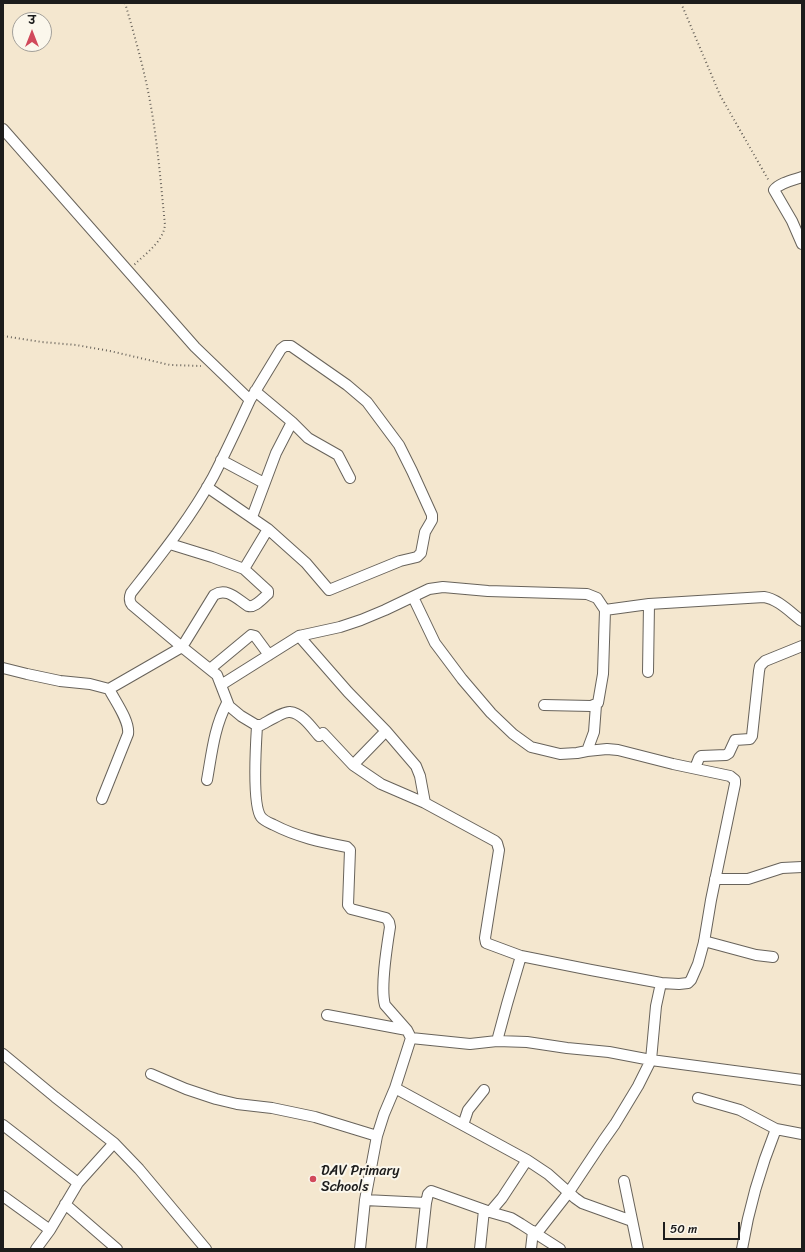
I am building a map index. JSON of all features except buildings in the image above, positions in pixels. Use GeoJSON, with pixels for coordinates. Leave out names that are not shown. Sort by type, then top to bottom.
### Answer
{"type":"FeatureCollection","features":[{"type":"Feature","properties":{"kind":"street"},"geometry":{"type":"LineString","coordinates":[[3,129],[195,347],[250,400]]}},
{"type":"Feature","properties":{"kind":"street"},"geometry":{"type":"LineString","coordinates":[[802,177],[774,188],[792,220],[802,244]]}},
{"type":"Feature","properties":{"kind":"street"},"geometry":{"type":"LineString","coordinates":[[207,487],[268,529],[306,563],[327,588],[331,590],[400,561],[418,557],[421,553],[425,532],[431,523],[432,515],[399,445],[367,402],[347,385],[291,346],[285,346],[281,349],[250,400],[207,487],[170,544],[131,593],[129,599],[132,605],[217,675],[228,706],[241,716],[257,726],[287,712],[292,712],[304,719],[319,736],[323,733],[353,765],[381,784],[425,803],[497,843],[499,850],[485,941],[488,944],[521,956],[591,970],[661,983],[688,983],[691,980],[698,964],[704,941],[735,780],[730,776],[618,750],[607,749],[577,754],[560,754],[531,747],[513,734],[462,679],[435,643],[412,597]]}},
{"type":"Feature","properties":{"kind":"street"},"geometry":{"type":"LineString","coordinates":[[255,391],[292,422],[308,438],[338,455],[350,478]]}},
{"type":"Feature","properties":{"kind":"street"},"geometry":{"type":"LineString","coordinates":[[252,517],[276,453],[292,422]]}},
{"type":"Feature","properties":{"kind":"street"},"geometry":{"type":"LineString","coordinates":[[221,460],[264,483]]}},
{"type":"Feature","properties":{"kind":"street"},"geometry":{"type":"LineString","coordinates":[[244,569],[268,529]]}},
{"type":"Feature","properties":{"kind":"street"},"geometry":{"type":"LineString","coordinates":[[3,668],[60,681],[90,684],[109,689],[182,647],[214,595],[217,593],[229,593],[251,607],[268,594],[268,589],[244,569],[170,544]]}},
{"type":"Feature","properties":{"kind":"street"},"geometry":{"type":"LineString","coordinates":[[221,684],[299,636],[340,627],[361,620],[429,589],[443,587],[488,591],[593,595],[597,598],[605,610],[603,674],[599,699],[596,705],[594,732],[588,751]]}},
{"type":"Feature","properties":{"kind":"street"},"geometry":{"type":"LineString","coordinates":[[605,610],[650,604],[764,597],[770,598],[802,621]]}},
{"type":"Feature","properties":{"kind":"street"},"geometry":{"type":"LineString","coordinates":[[648,672],[650,604]]}},
{"type":"Feature","properties":{"kind":"street"},"geometry":{"type":"LineString","coordinates":[[210,669],[251,635],[255,636],[269,655]]}},
{"type":"Feature","properties":{"kind":"street"},"geometry":{"type":"LineString","coordinates":[[299,636],[416,766],[420,776],[425,803]]}},
{"type":"Feature","properties":{"kind":"street"},"geometry":{"type":"LineString","coordinates":[[695,768],[701,756],[726,755],[729,753],[735,740],[750,738],[752,736],[760,666],[765,661],[802,646]]}},
{"type":"Feature","properties":{"kind":"street"},"geometry":{"type":"LineString","coordinates":[[102,799],[129,729],[109,689]]}},
{"type":"Feature","properties":{"kind":"street"},"geometry":{"type":"LineString","coordinates":[[207,780],[216,730],[227,703]]}},
{"type":"Feature","properties":{"kind":"street"},"geometry":{"type":"LineString","coordinates":[[544,705],[596,705]]}},
{"type":"Feature","properties":{"kind":"street"},"geometry":{"type":"LineString","coordinates":[[257,726],[255,746],[256,790],[261,816],[266,821],[285,831],[307,839],[347,847],[350,850],[348,905],[350,909],[386,918],[389,922],[390,927],[384,978],[384,1000],[385,1005],[409,1034]]}},
{"type":"Feature","properties":{"kind":"street"},"geometry":{"type":"LineString","coordinates":[[353,765],[386,731]]}},
{"type":"Feature","properties":{"kind":"street"},"geometry":{"type":"LineString","coordinates":[[715,879],[748,879],[782,868],[802,867]]}},
{"type":"Feature","properties":{"kind":"street"},"geometry":{"type":"LineString","coordinates":[[704,941],[756,956],[773,957]]}},
{"type":"Feature","properties":{"kind":"street"},"geometry":{"type":"LineString","coordinates":[[497,1041],[521,956]]}},
{"type":"Feature","properties":{"kind":"street"},"geometry":{"type":"LineString","coordinates":[[531,1249],[535,1232],[569,1192],[615,1124],[638,1086],[651,1060],[656,1006],[661,983]]}},
{"type":"Feature","properties":{"kind":"street"},"geometry":{"type":"LineString","coordinates":[[326,1015],[409,1034],[470,1044],[497,1041],[527,1042],[566,1048],[609,1052],[651,1060],[802,1080]]}},
{"type":"Feature","properties":{"kind":"street"},"geometry":{"type":"LineString","coordinates":[[360,1249],[365,1200],[377,1136],[395,1088],[409,1034]]}},
{"type":"Feature","properties":{"kind":"street"},"geometry":{"type":"LineString","coordinates":[[3,1054],[114,1143],[139,1169],[204,1248]]}},
{"type":"Feature","properties":{"kind":"street"},"geometry":{"type":"LineString","coordinates":[[151,1074],[186,1089],[223,1101],[272,1108],[315,1117],[377,1136]]}},
{"type":"Feature","properties":{"kind":"street"},"geometry":{"type":"LineString","coordinates":[[395,1088],[527,1160],[548,1174],[582,1203],[632,1221]]}},
{"type":"Feature","properties":{"kind":"street"},"geometry":{"type":"LineString","coordinates":[[463,1125],[468,1110],[484,1090]]}},
{"type":"Feature","properties":{"kind":"street"},"geometry":{"type":"LineString","coordinates":[[698,1098],[740,1110],[776,1129],[802,1134]]}},
{"type":"Feature","properties":{"kind":"street"},"geometry":{"type":"LineString","coordinates":[[3,1125],[78,1183]]}},
{"type":"Feature","properties":{"kind":"street"},"geometry":{"type":"LineString","coordinates":[[742,1249],[752,1196],[776,1129]]}},
{"type":"Feature","properties":{"kind":"street"},"geometry":{"type":"LineString","coordinates":[[36,1249],[50,1230],[78,1183],[114,1143]]}},
{"type":"Feature","properties":{"kind":"street"},"geometry":{"type":"LineString","coordinates":[[480,1249],[487,1211],[502,1198],[527,1160]]}},
{"type":"Feature","properties":{"kind":"street"},"geometry":{"type":"LineString","coordinates":[[624,1182],[638,1249]]}},
{"type":"Feature","properties":{"kind":"street"},"geometry":{"type":"LineString","coordinates":[[421,1249],[426,1203],[428,1194],[433,1191],[487,1211],[511,1218],[560,1249]]}},
{"type":"Feature","properties":{"kind":"street"},"geometry":{"type":"LineString","coordinates":[[3,1196],[50,1230]]}},
{"type":"Feature","properties":{"kind":"street"},"geometry":{"type":"LineString","coordinates":[[365,1200],[426,1203]]}},
{"type":"Feature","properties":{"kind":"street"},"geometry":{"type":"LineString","coordinates":[[65,1204],[117,1249]]}},
{"type":"Feature","properties":{"kind":"path"},"geometry":{"type":"LineString","coordinates":[[125,3],[144,74],[151,108],[156,138],[165,225],[165,230],[159,240],[128,271]]}},
{"type":"Feature","properties":{"kind":"path"},"geometry":{"type":"LineString","coordinates":[[682,3],[720,94],[774,190]]}},
{"type":"Feature","properties":{"kind":"path"},"geometry":{"type":"LineString","coordinates":[[3,336],[76,345],[110,351],[170,365],[214,366]]}},
{"type":"Feature","properties":{"kind":"place","name":"DAV Primary Schools"},"geometry":{"type":"Point","coordinates":[313,1179]}}]}
